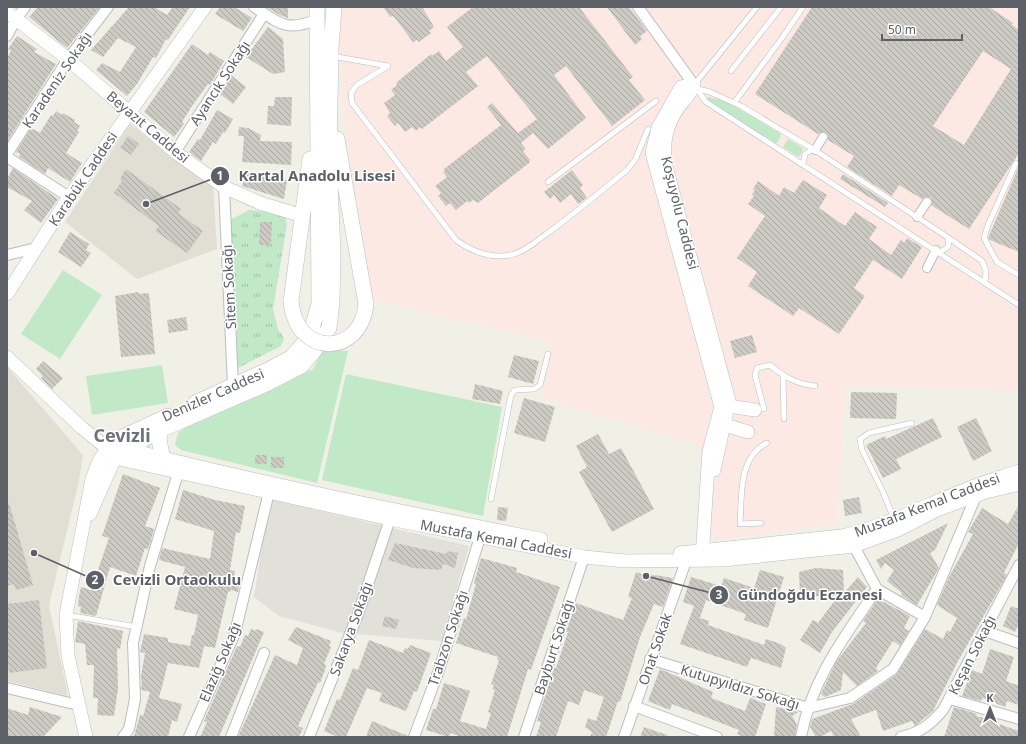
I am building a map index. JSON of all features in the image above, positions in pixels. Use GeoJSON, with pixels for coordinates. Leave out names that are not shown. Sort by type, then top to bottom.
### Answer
{"type":"FeatureCollection","features":[{"type":"Feature","properties":{"kind":"main road","name":"Denizler Caddesi"},"geometry":{"type":"LineString","coordinates":[[323,93],[344,186],[366,304],[362,323],[350,337],[343,341],[324,343],[307,337],[300,331],[294,320],[291,301],[323,93],[331,56],[334,7]]}},
{"type":"Feature","properties":{"kind":"main road","name":"Denizler Caddesi"},"geometry":{"type":"LineString","coordinates":[[116,449],[266,384],[302,366],[311,356],[329,328],[332,302],[333,254],[329,156],[316,14]]}},
{"type":"Feature","properties":{"kind":"main road","name":"Denizler Caddesi"},"geometry":{"type":"LineString","coordinates":[[116,449],[233,386],[292,357],[305,342],[316,317],[319,304],[323,93]]}},
{"type":"Feature","properties":{"kind":"main road"},"geometry":{"type":"LineString","coordinates":[[160,430],[159,440],[163,458]]}},
{"type":"Feature","properties":{"kind":"street"},"geometry":{"type":"LineString","coordinates":[[7,36],[11,15],[25,7]]}},
{"type":"Feature","properties":{"kind":"street","name":"Karadeniz Sokağı"},"geometry":{"type":"LineString","coordinates":[[69,197],[7,155],[68,58],[108,7]]}},
{"type":"Feature","properties":{"kind":"street","name":"Karabük Caddesi"},"geometry":{"type":"LineString","coordinates":[[7,294],[69,197],[206,7]]}},
{"type":"Feature","properties":{"kind":"street"},"geometry":{"type":"LineString","coordinates":[[254,7],[285,26],[298,26],[316,14]]}},
{"type":"Feature","properties":{"kind":"street"},"geometry":{"type":"LineString","coordinates":[[638,7],[696,87]]}},
{"type":"Feature","properties":{"kind":"street","name":"Ayancık Sokağı"},"geometry":{"type":"LineString","coordinates":[[175,152],[264,14]]}},
{"type":"Feature","properties":{"kind":"street","name":"Beyazıt Caddesi"},"geometry":{"type":"LineString","coordinates":[[11,15],[68,58],[175,152],[224,187],[260,203],[303,216]]}},
{"type":"Feature","properties":{"kind":"street","name":"Koşuyolu Caddesi"},"geometry":{"type":"LineString","coordinates":[[696,87],[680,87],[664,114],[658,128],[652,153],[721,407],[709,451],[707,556]]}},
{"type":"Feature","properties":{"kind":"street","name":"Koşuyolu Caddesi"},"geometry":{"type":"LineString","coordinates":[[696,87],[678,109],[668,129],[664,144],[666,163],[729,401],[725,425],[714,469],[707,556]]}},
{"type":"Feature","properties":{"kind":"street"},"geometry":{"type":"LineString","coordinates":[[814,150],[823,137]]}},
{"type":"Feature","properties":{"kind":"street","name":"Sitem Sokağı"},"geometry":{"type":"LineString","coordinates":[[224,187],[233,386]]}},
{"type":"Feature","properties":{"kind":"street"},"geometry":{"type":"LineString","coordinates":[[917,217],[927,202]]}},
{"type":"Feature","properties":{"kind":"street"},"geometry":{"type":"LineString","coordinates":[[7,255],[36,248]]}},
{"type":"Feature","properties":{"kind":"street"},"geometry":{"type":"LineString","coordinates":[[926,268],[938,251]]}},
{"type":"Feature","properties":{"kind":"street"},"geometry":{"type":"LineString","coordinates":[[7,357],[82,428],[116,449],[82,532],[66,615],[68,656],[86,737]]}},
{"type":"Feature","properties":{"kind":"street"},"geometry":{"type":"LineString","coordinates":[[729,406],[760,409]]}},
{"type":"Feature","properties":{"kind":"street"},"geometry":{"type":"LineString","coordinates":[[725,425],[748,432]]}},
{"type":"Feature","properties":{"kind":"street","name":"Mustafa Kemal Caddesi"},"geometry":{"type":"LineString","coordinates":[[116,449],[163,458],[391,514]]}},
{"type":"Feature","properties":{"kind":"street","name":"Mustafa Kemal Caddesi"},"geometry":{"type":"LineString","coordinates":[[116,449],[178,473],[269,492],[481,532],[607,552],[707,556],[854,546],[898,530],[937,510],[976,496],[1019,484]]}},
{"type":"Feature","properties":{"kind":"street","name":"Mustafa Kemal Caddesi"},"geometry":{"type":"LineString","coordinates":[[481,532],[584,557],[625,562],[686,561],[707,556],[842,536],[875,528],[967,489],[1019,471]]}},
{"type":"Feature","properties":{"kind":"street"},"geometry":{"type":"LineString","coordinates":[[123,737],[129,729],[135,699],[133,643],[136,628],[150,566],[178,473]]}},
{"type":"Feature","properties":{"kind":"street","name":"Elaziğ Sokağı"},"geometry":{"type":"LineString","coordinates":[[189,737],[235,633],[269,492]]}},
{"type":"Feature","properties":{"kind":"street","name":"Kutupyıldızı Sokağı"},"geometry":{"type":"LineString","coordinates":[[650,659],[808,708],[850,698],[893,668],[925,617],[976,496]]}},
{"type":"Feature","properties":{"kind":"street","name":"Sakarya Sokağı"},"geometry":{"type":"LineString","coordinates":[[309,737],[358,614],[391,514]]}},
{"type":"Feature","properties":{"kind":"street","name":"Trabzon Sokağı"},"geometry":{"type":"LineString","coordinates":[[414,737],[439,670],[481,532]]}},
{"type":"Feature","properties":{"kind":"street"},"geometry":{"type":"LineString","coordinates":[[854,546],[877,589],[925,617]]}},
{"type":"Feature","properties":{"kind":"street","name":"Bayburt Sokağı"},"geometry":{"type":"LineString","coordinates":[[524,737],[584,557]]}},
{"type":"Feature","properties":{"kind":"street","name":"Onat Sokak"},"geometry":{"type":"LineString","coordinates":[[624,737],[650,659],[686,561]]}},
{"type":"Feature","properties":{"kind":"street","name":"Keşan Sokağı"},"geometry":{"type":"LineString","coordinates":[[901,737],[915,736],[927,727],[936,719],[950,699],[1019,565]]}},
{"type":"Feature","properties":{"kind":"street"},"geometry":{"type":"LineString","coordinates":[[801,737],[808,708],[826,666],[877,589]]}},
{"type":"Feature","properties":{"kind":"street"},"geometry":{"type":"LineString","coordinates":[[985,631],[1019,643]]}},
{"type":"Feature","properties":{"kind":"street"},"geometry":{"type":"LineString","coordinates":[[231,737],[264,654]]}},
{"type":"Feature","properties":{"kind":"street"},"geometry":{"type":"LineString","coordinates":[[7,688],[78,705]]}},
{"type":"Feature","properties":{"kind":"street"},"geometry":{"type":"LineString","coordinates":[[950,699],[1019,719]]}},
{"type":"Feature","properties":{"kind":"street"},"geometry":{"type":"LineString","coordinates":[[634,706],[717,737]]}},
{"type":"Feature","properties":{"kind":"lane"},"geometry":{"type":"LineString","coordinates":[[696,87],[757,7]]}},
{"type":"Feature","properties":{"kind":"lane"},"geometry":{"type":"LineString","coordinates":[[731,71],[781,7]]}},
{"type":"Feature","properties":{"kind":"lane"},"geometry":{"type":"LineString","coordinates":[[734,103],[803,7]]}},
{"type":"Feature","properties":{"kind":"lane"},"geometry":{"type":"LineString","coordinates":[[331,56],[388,66],[357,85],[351,93],[352,103],[456,240],[466,248],[479,253],[511,255],[522,252],[554,229],[627,170],[635,160],[648,129]]}},
{"type":"Feature","properties":{"kind":"lane"},"geometry":{"type":"LineString","coordinates":[[696,87],[734,103],[814,150],[949,238],[982,261],[986,271],[984,282]]}},
{"type":"Feature","properties":{"kind":"lane"},"geometry":{"type":"LineString","coordinates":[[696,87],[706,102],[804,164],[1019,305]]}},
{"type":"Feature","properties":{"kind":"lane"},"geometry":{"type":"LineString","coordinates":[[548,182],[656,101]]}},
{"type":"Feature","properties":{"kind":"lane"},"geometry":{"type":"LineString","coordinates":[[804,164],[805,154],[814,150]]}},
{"type":"Feature","properties":{"kind":"lane"},"geometry":{"type":"LineString","coordinates":[[1016,163],[988,225],[984,238],[997,262],[1019,275]]}},
{"type":"Feature","properties":{"kind":"lane"},"geometry":{"type":"LineString","coordinates":[[938,251],[948,247],[949,238]]}},
{"type":"Feature","properties":{"kind":"lane"},"geometry":{"type":"LineString","coordinates":[[491,499],[511,395],[515,390],[534,389],[540,385],[548,354]]}},
{"type":"Feature","properties":{"kind":"lane"},"geometry":{"type":"LineString","coordinates":[[760,409],[755,375],[757,368],[770,365],[784,376],[802,385],[815,386]]}},
{"type":"Feature","properties":{"kind":"lane"},"geometry":{"type":"LineString","coordinates":[[784,376],[784,419]]}},
{"type":"Feature","properties":{"kind":"lane"},"geometry":{"type":"LineString","coordinates":[[895,520],[862,450],[860,439],[869,433],[912,423]]}},
{"type":"Feature","properties":{"kind":"lane"},"geometry":{"type":"LineString","coordinates":[[761,523],[740,524],[742,480],[749,460],[757,447],[767,443]]}},
{"type":"Feature","properties":{"kind":"lane"},"geometry":{"type":"LineString","coordinates":[[66,615],[136,628]]}},
{"type":"Feature","properties":{"kind":"shaded area"},"geometry":{"type":"Polygon","coordinates":[[[342,7],[1019,7],[1019,391],[846,385],[837,524],[715,540],[700,446],[542,398],[553,342],[367,299],[342,94],[339,23],[342,7]]]}},
{"type":"Feature","properties":{"kind":"shaded area"},"geometry":{"type":"Polygon","coordinates":[[[130,124],[213,186],[217,249],[137,279],[65,222],[130,124]]]}},
{"type":"Feature","properties":{"kind":"shaded area"},"geometry":{"type":"Polygon","coordinates":[[[7,368],[83,455],[79,481],[49,605],[68,696],[7,681],[7,368]]]}},
{"type":"Feature","properties":{"kind":"shaded area"},"geometry":{"type":"Polygon","coordinates":[[[269,499],[469,546],[442,641],[342,633],[279,616],[254,597],[269,499]]]}},
{"type":"Feature","properties":{"kind":"green space"},"geometry":{"type":"Polygon","coordinates":[[[708,97],[727,101],[781,134],[779,140],[776,144],[707,99],[708,97]]]}},
{"type":"Feature","properties":{"kind":"green space"},"geometry":{"type":"Polygon","coordinates":[[[788,139],[803,148],[798,157],[783,147],[788,139]]]}},
{"type":"Feature","properties":{"kind":"green space"},"geometry":{"type":"Polygon","coordinates":[[[249,210],[277,213],[285,217],[287,224],[273,309],[278,329],[284,338],[281,346],[234,370],[237,333],[228,226],[232,219],[249,210]]]}},
{"type":"Feature","properties":{"kind":"green space"},"geometry":{"type":"Polygon","coordinates":[[[63,270],[102,295],[60,359],[21,334],[63,270]]]}},
{"type":"Feature","properties":{"kind":"green space"},"geometry":{"type":"Polygon","coordinates":[[[323,349],[348,351],[317,483],[181,450],[175,445],[178,433],[191,423],[313,369],[323,349]]]}},
{"type":"Feature","properties":{"kind":"green space"},"geometry":{"type":"Polygon","coordinates":[[[162,365],[168,403],[92,415],[86,376],[162,365]]]}},
{"type":"Feature","properties":{"kind":"green space"},"geometry":{"type":"Polygon","coordinates":[[[346,374],[502,407],[483,516],[322,480],[346,374]]]}},
{"type":"Feature","properties":{"kind":"building"},"geometry":{"type":"Polygon","coordinates":[[[38,7],[100,7],[67,48],[29,17],[38,7]]]}},
{"type":"Feature","properties":{"kind":"building"},"geometry":{"type":"Polygon","coordinates":[[[129,7],[154,7],[167,15],[173,7],[190,7],[168,40],[166,39],[156,58],[153,57],[137,84],[127,96],[96,70],[102,63],[120,72],[136,47],[118,38],[103,57],[91,50],[129,7]]]}},
{"type":"Feature","properties":{"kind":"building"},"geometry":{"type":"Polygon","coordinates":[[[220,7],[234,7],[252,18],[243,31],[215,14],[220,7]]]}},
{"type":"Feature","properties":{"kind":"building"},"geometry":{"type":"Polygon","coordinates":[[[266,7],[288,7],[288,18],[280,15],[266,7]]]}},
{"type":"Feature","properties":{"kind":"building"},"geometry":{"type":"Polygon","coordinates":[[[383,7],[422,7],[434,27],[429,31],[431,33],[419,42],[417,40],[413,42],[395,18],[393,16],[390,17],[383,7]]]}},
{"type":"Feature","properties":{"kind":"building"},"geometry":{"type":"Polygon","coordinates":[[[473,7],[579,7],[633,77],[629,80],[645,100],[612,126],[566,66],[554,75],[586,118],[548,149],[533,133],[521,143],[526,149],[523,151],[530,160],[529,163],[478,203],[473,200],[469,203],[467,201],[456,210],[450,203],[446,206],[438,196],[441,193],[435,186],[447,177],[443,172],[445,171],[444,169],[501,125],[487,107],[492,103],[518,133],[537,119],[487,56],[466,72],[478,86],[422,129],[420,127],[416,131],[412,127],[405,132],[398,123],[395,126],[387,116],[390,113],[384,103],[395,95],[391,90],[397,85],[396,83],[431,54],[432,56],[439,51],[446,61],[463,47],[447,27],[473,7]]]}},
{"type":"Feature","properties":{"kind":"building"},"geometry":{"type":"Polygon","coordinates":[[[607,7],[629,7],[647,31],[640,36],[642,39],[635,45],[607,7]]]}},
{"type":"Feature","properties":{"kind":"building"},"geometry":{"type":"Polygon","coordinates":[[[812,7],[989,7],[1013,23],[1012,25],[1019,30],[1019,153],[969,229],[931,205],[932,200],[930,197],[925,197],[922,199],[899,185],[892,196],[847,167],[854,156],[828,140],[826,133],[823,132],[818,134],[755,94],[812,7]],[[983,51],[933,126],[964,145],[1011,69],[983,51]]]}},
{"type":"Feature","properties":{"kind":"building"},"geometry":{"type":"Polygon","coordinates":[[[268,27],[283,39],[285,72],[273,74],[246,57],[268,27]]]}},
{"type":"Feature","properties":{"kind":"building"},"geometry":{"type":"Polygon","coordinates":[[[17,36],[37,49],[34,52],[56,64],[7,142],[7,58],[11,51],[8,49],[17,36]]]}},
{"type":"Feature","properties":{"kind":"building"},"geometry":{"type":"Polygon","coordinates":[[[192,44],[208,55],[210,52],[224,61],[210,85],[208,84],[192,106],[182,122],[184,124],[174,137],[144,112],[192,44]]]}},
{"type":"Feature","properties":{"kind":"building"},"geometry":{"type":"Polygon","coordinates":[[[232,76],[246,87],[233,104],[220,94],[232,76]]]}},
{"type":"Feature","properties":{"kind":"building"},"geometry":{"type":"Polygon","coordinates":[[[275,97],[292,97],[291,126],[267,124],[268,106],[274,106],[275,97]]]}},
{"type":"Feature","properties":{"kind":"building"},"geometry":{"type":"Polygon","coordinates":[[[217,110],[233,119],[225,133],[223,132],[216,144],[213,142],[201,161],[189,152],[198,139],[200,140],[217,110]]]}},
{"type":"Feature","properties":{"kind":"building"},"geometry":{"type":"Polygon","coordinates":[[[56,111],[75,120],[74,122],[80,126],[77,131],[79,132],[66,153],[82,163],[70,182],[48,168],[45,174],[19,157],[20,154],[16,152],[31,128],[40,133],[51,115],[53,116],[56,111]]]}},
{"type":"Feature","properties":{"kind":"building"},"geometry":{"type":"Polygon","coordinates":[[[239,127],[248,128],[261,135],[260,141],[292,142],[291,165],[242,162],[244,136],[238,136],[239,127]]]}},
{"type":"Feature","properties":{"kind":"building"},"geometry":{"type":"Polygon","coordinates":[[[128,136],[139,144],[131,155],[120,148],[128,136]]]}},
{"type":"Feature","properties":{"kind":"building"},"geometry":{"type":"Polygon","coordinates":[[[1019,166],[1019,252],[988,238],[1019,166]]]}},
{"type":"Feature","properties":{"kind":"building"},"geometry":{"type":"Polygon","coordinates":[[[13,168],[58,199],[41,223],[24,210],[32,201],[7,187],[7,179],[13,168]]]}},
{"type":"Feature","properties":{"kind":"building"},"geometry":{"type":"Polygon","coordinates":[[[126,169],[181,209],[178,213],[203,231],[187,253],[155,231],[159,226],[114,193],[122,181],[120,179],[126,169]]]}},
{"type":"Feature","properties":{"kind":"building"},"geometry":{"type":"Polygon","coordinates":[[[572,170],[583,185],[580,188],[587,198],[578,204],[571,194],[560,203],[554,195],[550,199],[544,192],[572,170]]]}},
{"type":"Feature","properties":{"kind":"building"},"geometry":{"type":"Polygon","coordinates":[[[246,173],[287,180],[284,199],[242,186],[246,173]]]}},
{"type":"Feature","properties":{"kind":"building"},"geometry":{"type":"Polygon","coordinates":[[[843,174],[888,203],[885,207],[840,179],[843,174]]]}},
{"type":"Feature","properties":{"kind":"building"},"geometry":{"type":"Polygon","coordinates":[[[803,180],[827,195],[819,208],[845,226],[855,212],[877,227],[869,239],[891,255],[901,240],[904,243],[907,238],[922,247],[902,279],[873,260],[854,288],[865,296],[839,334],[799,308],[793,316],[748,286],[757,272],[737,258],[765,216],[748,204],[754,196],[752,194],[755,190],[753,189],[758,181],[779,196],[784,187],[794,193],[803,180]]]}},
{"type":"Feature","properties":{"kind":"building"},"geometry":{"type":"Polygon","coordinates":[[[260,222],[272,222],[271,245],[259,245],[260,222]]]}},
{"type":"Feature","properties":{"kind":"building"},"geometry":{"type":"Polygon","coordinates":[[[70,232],[89,244],[86,250],[91,253],[81,267],[58,252],[70,232]]]}},
{"type":"Feature","properties":{"kind":"building"},"geometry":{"type":"Polygon","coordinates":[[[138,292],[139,294],[149,293],[155,354],[121,357],[115,296],[138,292]]]}},
{"type":"Feature","properties":{"kind":"building"},"geometry":{"type":"Polygon","coordinates":[[[186,317],[188,330],[169,333],[167,320],[186,317]]]}},
{"type":"Feature","properties":{"kind":"building"},"geometry":{"type":"Polygon","coordinates":[[[752,335],[757,352],[735,358],[730,341],[752,335]]]}},
{"type":"Feature","properties":{"kind":"building"},"geometry":{"type":"Polygon","coordinates":[[[514,355],[539,361],[533,384],[508,377],[514,355]]]}},
{"type":"Feature","properties":{"kind":"building"},"geometry":{"type":"Polygon","coordinates":[[[43,361],[63,378],[52,389],[41,378],[43,376],[36,369],[43,361]]]}},
{"type":"Feature","properties":{"kind":"building"},"geometry":{"type":"Polygon","coordinates":[[[475,384],[503,391],[500,404],[472,399],[475,384]]]}},
{"type":"Feature","properties":{"kind":"building"},"geometry":{"type":"Polygon","coordinates":[[[851,392],[897,393],[896,419],[850,418],[851,392]]]}},
{"type":"Feature","properties":{"kind":"building"},"geometry":{"type":"Polygon","coordinates":[[[524,398],[555,407],[545,442],[514,433],[524,398]]]}},
{"type":"Feature","properties":{"kind":"building"},"geometry":{"type":"Polygon","coordinates":[[[933,418],[942,437],[896,459],[901,469],[883,478],[866,445],[885,436],[886,439],[933,418]]]}},
{"type":"Feature","properties":{"kind":"building"},"geometry":{"type":"Polygon","coordinates":[[[976,418],[992,451],[973,461],[957,427],[976,418]]]}},
{"type":"Feature","properties":{"kind":"building"},"geometry":{"type":"Polygon","coordinates":[[[598,434],[609,454],[621,448],[654,509],[612,532],[579,472],[587,467],[576,446],[598,434]]]}},
{"type":"Feature","properties":{"kind":"building"},"geometry":{"type":"Polygon","coordinates":[[[255,455],[267,455],[267,464],[255,464],[255,455]]]}},
{"type":"Feature","properties":{"kind":"building"},"geometry":{"type":"Polygon","coordinates":[[[271,457],[284,457],[284,468],[271,468],[271,457]]]}},
{"type":"Feature","properties":{"kind":"building"},"geometry":{"type":"Polygon","coordinates":[[[123,474],[160,488],[145,526],[154,529],[151,540],[148,549],[145,548],[136,576],[110,567],[96,616],[80,613],[81,607],[78,606],[81,587],[91,590],[109,538],[102,536],[123,474]]]}},
{"type":"Feature","properties":{"kind":"building"},"geometry":{"type":"Polygon","coordinates":[[[183,490],[215,500],[245,506],[240,533],[236,532],[230,570],[235,571],[234,579],[240,580],[238,592],[230,590],[230,592],[228,592],[215,648],[204,646],[199,668],[168,663],[159,698],[182,704],[177,722],[172,720],[168,737],[134,737],[140,715],[143,716],[150,692],[141,690],[141,676],[145,653],[140,652],[144,634],[168,638],[168,642],[190,646],[198,615],[174,609],[185,567],[159,560],[162,548],[210,559],[214,531],[175,519],[183,490]]]}},
{"type":"Feature","properties":{"kind":"building"},"geometry":{"type":"Polygon","coordinates":[[[859,497],[862,513],[845,516],[843,500],[859,497]]]}},
{"type":"Feature","properties":{"kind":"building"},"geometry":{"type":"Polygon","coordinates":[[[9,503],[33,585],[16,590],[14,584],[7,586],[7,504],[9,503]]]}},
{"type":"Feature","properties":{"kind":"building"},"geometry":{"type":"Polygon","coordinates":[[[1019,505],[1019,543],[1004,573],[1007,575],[958,661],[933,711],[915,726],[912,721],[883,731],[876,710],[851,719],[861,737],[834,737],[831,731],[820,737],[816,737],[810,727],[812,719],[853,704],[897,674],[925,629],[943,639],[947,630],[950,632],[957,618],[937,605],[949,577],[973,534],[968,532],[982,508],[1008,524],[1019,505]]]}},
{"type":"Feature","properties":{"kind":"building"},"geometry":{"type":"Polygon","coordinates":[[[498,507],[508,508],[506,521],[497,520],[498,507]]]}},
{"type":"Feature","properties":{"kind":"building"},"geometry":{"type":"Polygon","coordinates":[[[948,523],[935,550],[930,553],[939,568],[917,605],[901,595],[902,593],[887,581],[894,570],[885,563],[881,569],[876,560],[948,523]]]}},
{"type":"Feature","properties":{"kind":"building"},"geometry":{"type":"Polygon","coordinates":[[[395,543],[446,554],[447,551],[458,553],[455,568],[443,564],[441,570],[413,568],[388,560],[395,543]]]}},
{"type":"Feature","properties":{"kind":"building"},"geometry":{"type":"Polygon","coordinates":[[[481,558],[517,568],[516,572],[560,587],[531,670],[528,669],[507,737],[462,737],[450,733],[449,737],[426,730],[433,709],[436,709],[444,683],[470,691],[460,721],[486,729],[491,713],[488,712],[495,690],[492,689],[494,685],[491,684],[499,660],[497,659],[498,657],[456,643],[464,618],[466,619],[476,584],[474,583],[481,558]]]}},
{"type":"Feature","properties":{"kind":"building"},"geometry":{"type":"Polygon","coordinates":[[[816,568],[843,570],[844,593],[858,577],[867,587],[832,632],[820,653],[800,640],[813,620],[818,623],[838,596],[810,596],[807,594],[800,594],[799,572],[816,568]]]}},
{"type":"Feature","properties":{"kind":"building"},"geometry":{"type":"Polygon","coordinates":[[[760,570],[784,577],[768,628],[744,620],[746,614],[706,600],[700,618],[709,621],[708,625],[764,645],[766,639],[781,644],[786,648],[781,668],[751,658],[747,667],[680,644],[694,606],[683,602],[691,577],[721,586],[724,578],[754,588],[760,570]]]}},
{"type":"Feature","properties":{"kind":"building"},"geometry":{"type":"Polygon","coordinates":[[[636,572],[649,577],[649,574],[673,578],[663,607],[654,604],[640,637],[620,702],[618,701],[606,737],[590,737],[592,732],[585,727],[588,718],[596,721],[604,697],[584,690],[579,705],[568,701],[556,737],[536,737],[541,722],[537,721],[554,668],[556,668],[568,632],[566,632],[576,603],[623,620],[632,598],[628,597],[636,572]]]}},
{"type":"Feature","properties":{"kind":"building"},"geometry":{"type":"Polygon","coordinates":[[[878,599],[910,616],[904,628],[909,631],[900,646],[893,641],[876,668],[878,671],[857,686],[843,672],[841,690],[825,697],[821,694],[836,662],[866,623],[863,621],[878,599]]]}},
{"type":"Feature","properties":{"kind":"building"},"geometry":{"type":"Polygon","coordinates":[[[39,600],[47,668],[9,673],[7,656],[7,604],[39,600]]]}},
{"type":"Feature","properties":{"kind":"building"},"geometry":{"type":"Polygon","coordinates":[[[1011,606],[1019,609],[1019,623],[1015,632],[1003,626],[1011,606]]]}},
{"type":"Feature","properties":{"kind":"building"},"geometry":{"type":"Polygon","coordinates":[[[385,616],[399,620],[396,629],[382,626],[385,616]]]}},
{"type":"Feature","properties":{"kind":"building"},"geometry":{"type":"Polygon","coordinates":[[[78,621],[123,631],[120,649],[117,648],[118,688],[114,716],[97,715],[98,698],[93,698],[94,665],[87,665],[85,644],[75,642],[78,621]]]}},
{"type":"Feature","properties":{"kind":"building"},"geometry":{"type":"Polygon","coordinates":[[[296,627],[331,641],[329,646],[331,647],[324,664],[326,665],[325,670],[320,683],[318,682],[298,726],[303,728],[299,737],[238,737],[275,655],[297,665],[303,648],[288,640],[296,627]]]}},
{"type":"Feature","properties":{"kind":"building"},"geometry":{"type":"Polygon","coordinates":[[[251,629],[264,632],[219,737],[200,737],[207,722],[204,721],[237,646],[240,647],[245,635],[248,636],[251,629]]]}},
{"type":"Feature","properties":{"kind":"building"},"geometry":{"type":"Polygon","coordinates":[[[369,640],[403,653],[405,648],[408,649],[410,645],[431,653],[417,692],[414,691],[406,711],[379,701],[382,693],[367,688],[346,737],[338,737],[324,731],[337,699],[340,700],[353,668],[358,670],[369,640]]]}},
{"type":"Feature","properties":{"kind":"building"},"geometry":{"type":"Polygon","coordinates":[[[990,649],[1014,657],[1006,681],[1019,686],[1019,705],[1007,701],[1005,707],[982,698],[981,701],[962,696],[972,670],[982,674],[990,649]]]}},
{"type":"Feature","properties":{"kind":"building"},"geometry":{"type":"Polygon","coordinates":[[[660,669],[713,692],[711,698],[745,711],[750,698],[766,704],[755,737],[744,737],[737,734],[739,730],[672,704],[670,710],[648,701],[660,669]]]}},
{"type":"Feature","properties":{"kind":"building"},"geometry":{"type":"Polygon","coordinates":[[[30,707],[62,717],[43,737],[7,737],[7,708],[28,715],[30,707]]]}},
{"type":"Feature","properties":{"kind":"building"},"geometry":{"type":"Polygon","coordinates":[[[776,707],[798,712],[792,716],[797,725],[795,736],[774,737],[776,707]]]}},
{"type":"Feature","properties":{"kind":"building"},"geometry":{"type":"Polygon","coordinates":[[[954,707],[977,714],[976,716],[999,722],[999,724],[1019,731],[1019,737],[944,737],[954,707]]]}},
{"type":"Feature","properties":{"kind":"building"},"geometry":{"type":"Polygon","coordinates":[[[372,721],[408,736],[408,737],[366,737],[372,721]]]}},
{"type":"Feature","properties":{"kind":"building"},"geometry":{"type":"Polygon","coordinates":[[[644,727],[667,735],[667,737],[640,737],[644,727]]]}},
{"type":"Feature","properties":{"kind":"place","name":"Kartal Anadolu Lisesi"},"geometry":{"type":"Point","coordinates":[146,204]}},
{"type":"Feature","properties":{"kind":"place","name":"Cevizli Ortaokulu"},"geometry":{"type":"Point","coordinates":[34,553]}},
{"type":"Feature","properties":{"kind":"place","name":"Gündoğdu Eczanesi"},"geometry":{"type":"Point","coordinates":[646,576]}},
{"type":"Feature","properties":{"kind":"district","name":"Cevizli"},"geometry":{"type":"Point","coordinates":[122,436]}}]}
